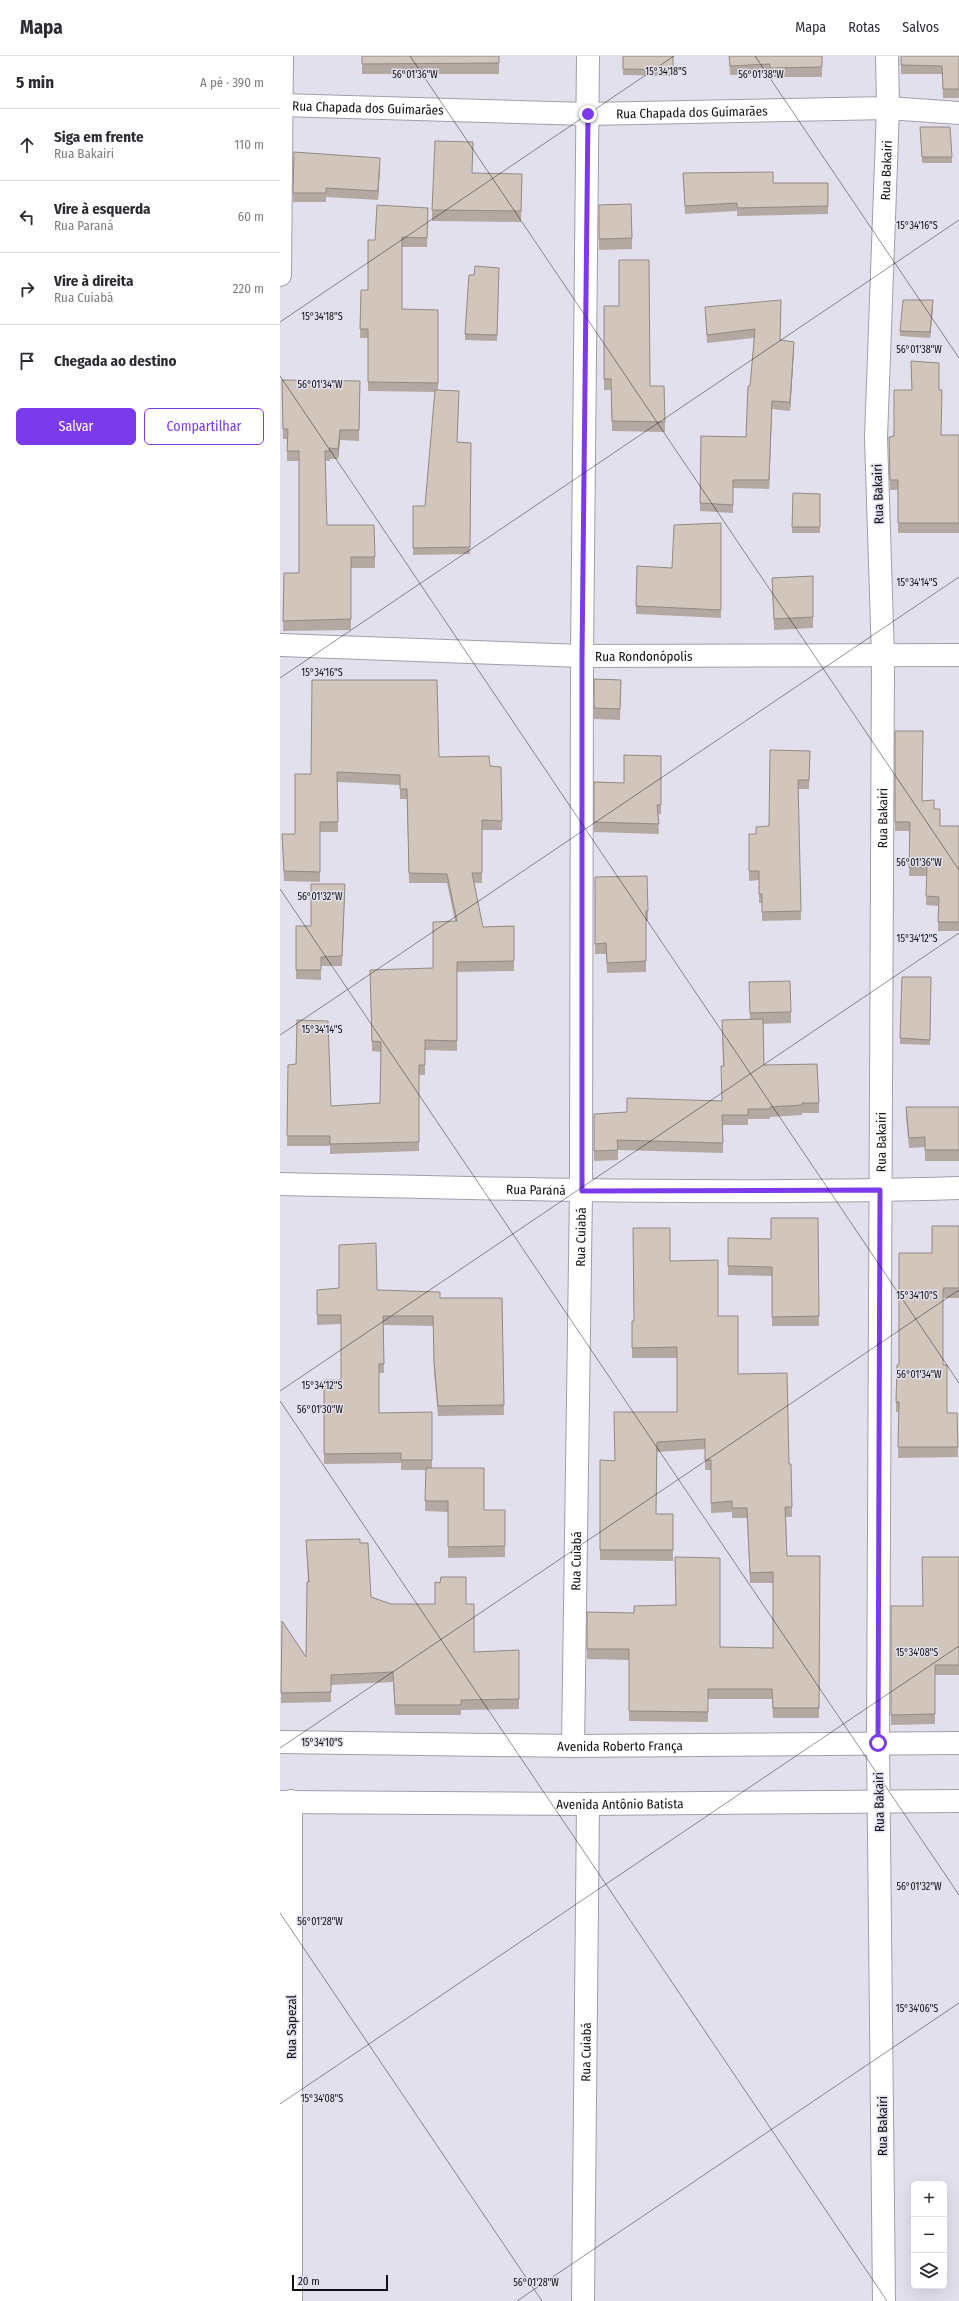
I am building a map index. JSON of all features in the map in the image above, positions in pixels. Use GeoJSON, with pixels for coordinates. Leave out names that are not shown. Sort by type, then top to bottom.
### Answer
{"type":"FeatureCollection","features":[{"type":"Feature","properties":{"kind":"street"},"geometry":{"type":"LineString","coordinates":[[280,275],[282,56]]}},
{"type":"Feature","properties":{"kind":"street","name":"Rua Cuiabá"},"geometry":{"type":"LineString","coordinates":[[573,1746],[582,1191],[582,656],[588,56]]}},
{"type":"Feature","properties":{"kind":"street","name":"Rua Bakairi"},"geometry":{"type":"LineString","coordinates":[[884,2301],[880,1802],[878,1743],[883,656],[876,438],[888,108],[887,56]]}},
{"type":"Feature","properties":{"kind":"street","name":"Rua Chapada dos Guimarães"},"geometry":{"type":"LineString","coordinates":[[281,105],[588,114],[888,108],[959,113]]}},
{"type":"Feature","properties":{"kind":"street","name":"Rua Rondonópolis"},"geometry":{"type":"LineString","coordinates":[[280,644],[582,656],[959,655]]}},
{"type":"Feature","properties":{"kind":"street","name":"Rua Paraná"},"geometry":{"type":"LineString","coordinates":[[280,1184],[582,1191],[880,1190],[959,1188]]}},
{"type":"Feature","properties":{"kind":"street","name":"Avenida Roberto França"},"geometry":{"type":"LineString","coordinates":[[280,1742],[573,1746],[959,1743]]}},
{"type":"Feature","properties":{"kind":"street","name":"Avenida Antônio Batista"},"geometry":{"type":"LineString","coordinates":[[286,1802],[588,1804],[959,1802]]}},
{"type":"Feature","properties":{"kind":"street","name":"Rua Sapezal"},"geometry":{"type":"LineString","coordinates":[[286,1802],[291,2301]]}},
{"type":"Feature","properties":{"kind":"street","name":"Rua Cuiabá"},"geometry":{"type":"LineString","coordinates":[[583,2301],[588,1804]]}},
{"type":"Feature","properties":{"kind":"building"},"geometry":{"type":"Polygon","coordinates":[[[362,56],[499,56],[499,63],[362,64],[362,56]]]}},
{"type":"Feature","properties":{"kind":"building"},"geometry":{"type":"Polygon","coordinates":[[[623,56],[673,56],[673,70],[623,69],[623,56]]]}},
{"type":"Feature","properties":{"kind":"building"},"geometry":{"type":"Polygon","coordinates":[[[729,56],[822,56],[822,67],[770,68],[770,64],[730,66],[729,56]]]}},
{"type":"Feature","properties":{"kind":"building"},"geometry":{"type":"Polygon","coordinates":[[[901,56],[959,56],[959,89],[943,89],[942,66],[901,65],[901,56]]]}},
{"type":"Feature","properties":{"kind":"building"},"geometry":{"type":"Polygon","coordinates":[[[920,127],[950,127],[952,157],[922,157],[920,127]]]}},
{"type":"Feature","properties":{"kind":"building"},"geometry":{"type":"Polygon","coordinates":[[[435,141],[473,142],[472,173],[522,174],[521,211],[432,210],[435,141]]]}},
{"type":"Feature","properties":{"kind":"building"},"geometry":{"type":"Polygon","coordinates":[[[294,152],[380,158],[378,191],[326,188],[326,193],[293,193],[294,152]]]}},
{"type":"Feature","properties":{"kind":"building"},"geometry":{"type":"Polygon","coordinates":[[[773,172],[773,183],[828,183],[828,206],[737,208],[737,203],[685,206],[683,173],[773,172]]]}},
{"type":"Feature","properties":{"kind":"building"},"geometry":{"type":"Polygon","coordinates":[[[631,204],[632,238],[599,239],[599,205],[631,204]]]}},
{"type":"Feature","properties":{"kind":"building"},"geometry":{"type":"Polygon","coordinates":[[[377,205],[428,208],[427,238],[402,237],[402,309],[438,310],[438,383],[368,382],[368,329],[360,329],[361,290],[368,290],[368,240],[375,240],[377,205]]]}},
{"type":"Feature","properties":{"kind":"building"},"geometry":{"type":"Polygon","coordinates":[[[619,260],[649,260],[650,386],[664,386],[665,422],[612,421],[611,379],[604,379],[604,306],[619,306],[619,260]]]}},
{"type":"Feature","properties":{"kind":"building"},"geometry":{"type":"Polygon","coordinates":[[[475,266],[499,268],[497,335],[465,334],[469,275],[474,275],[475,266]]]}},
{"type":"Feature","properties":{"kind":"building"},"geometry":{"type":"Polygon","coordinates":[[[781,300],[780,340],[794,342],[790,402],[772,401],[769,480],[733,480],[733,505],[700,503],[701,436],[746,437],[748,386],[750,386],[755,329],[707,335],[705,307],[781,300]]]}},
{"type":"Feature","properties":{"kind":"building"},"geometry":{"type":"Polygon","coordinates":[[[903,300],[933,300],[930,332],[900,331],[903,300]]]}},
{"type":"Feature","properties":{"kind":"building"},"geometry":{"type":"Polygon","coordinates":[[[911,361],[939,363],[939,390],[942,390],[941,435],[959,435],[959,523],[898,523],[898,480],[890,480],[889,437],[894,436],[894,390],[912,390],[911,361]]]}},
{"type":"Feature","properties":{"kind":"building"},"geometry":{"type":"Polygon","coordinates":[[[282,380],[360,381],[359,430],[340,430],[338,449],[329,448],[330,451],[325,451],[327,525],[374,525],[375,557],[351,557],[351,619],[283,621],[284,573],[299,573],[299,451],[287,451],[288,429],[283,429],[282,380]]]}},
{"type":"Feature","properties":{"kind":"building"},"geometry":{"type":"Polygon","coordinates":[[[435,390],[459,391],[457,442],[471,443],[470,547],[413,548],[413,506],[425,506],[435,390]]]}},
{"type":"Feature","properties":{"kind":"building"},"geometry":{"type":"Polygon","coordinates":[[[793,493],[820,494],[820,527],[792,527],[793,493]]]}},
{"type":"Feature","properties":{"kind":"building"},"geometry":{"type":"Polygon","coordinates":[[[721,523],[721,610],[636,606],[637,566],[672,568],[674,525],[721,523]]]}},
{"type":"Feature","properties":{"kind":"building"},"geometry":{"type":"Polygon","coordinates":[[[813,576],[813,617],[774,619],[772,578],[813,576]]]}},
{"type":"Feature","properties":{"kind":"building"},"geometry":{"type":"Polygon","coordinates":[[[594,679],[621,680],[620,709],[594,708],[594,679]]]}},
{"type":"Feature","properties":{"kind":"building"},"geometry":{"type":"Polygon","coordinates":[[[312,680],[437,680],[439,757],[489,756],[490,766],[501,767],[502,821],[482,820],[482,873],[472,873],[483,927],[514,926],[514,961],[457,962],[457,1041],[425,1040],[425,1065],[419,1065],[419,1142],[330,1144],[330,1136],[287,1136],[288,1065],[296,1064],[297,1020],[328,1021],[331,1106],[380,1103],[381,1042],[372,1041],[370,970],[433,968],[433,922],[457,921],[447,874],[409,873],[407,789],[400,789],[400,775],[337,772],[338,822],[320,822],[320,872],[284,871],[282,834],[295,834],[295,774],[311,774],[312,680]]]}},
{"type":"Feature","properties":{"kind":"building"},"geometry":{"type":"Polygon","coordinates":[[[895,731],[923,731],[922,801],[934,800],[934,809],[940,809],[940,826],[959,826],[959,922],[938,922],[939,897],[926,896],[927,867],[909,867],[910,822],[895,822],[895,731]]]}},
{"type":"Feature","properties":{"kind":"building"},"geometry":{"type":"Polygon","coordinates":[[[770,750],[810,751],[809,780],[798,780],[801,911],[762,912],[762,894],[759,894],[759,871],[749,871],[749,834],[756,834],[756,827],[769,826],[770,750]]]}},
{"type":"Feature","properties":{"kind":"building"},"geometry":{"type":"Polygon","coordinates":[[[624,755],[661,756],[661,805],[657,805],[659,824],[594,822],[594,782],[624,783],[624,755]]]}},
{"type":"Feature","properties":{"kind":"building"},"geometry":{"type":"Polygon","coordinates":[[[647,876],[648,911],[646,911],[646,961],[607,963],[606,943],[595,944],[595,877],[647,876]]]}},
{"type":"Feature","properties":{"kind":"building"},"geometry":{"type":"Polygon","coordinates":[[[311,884],[345,884],[342,956],[321,957],[321,970],[296,970],[296,926],[311,926],[311,884]]]}},
{"type":"Feature","properties":{"kind":"building"},"geometry":{"type":"Polygon","coordinates":[[[902,977],[931,977],[930,1040],[900,1038],[902,977]]]}},
{"type":"Feature","properties":{"kind":"building"},"geometry":{"type":"Polygon","coordinates":[[[790,981],[791,1012],[750,1013],[749,982],[790,981]]]}},
{"type":"Feature","properties":{"kind":"building"},"geometry":{"type":"Polygon","coordinates":[[[763,1019],[764,1065],[817,1064],[819,1103],[802,1103],[802,1105],[770,1107],[770,1109],[748,1109],[748,1115],[722,1115],[723,1143],[617,1140],[618,1150],[594,1151],[594,1114],[627,1112],[627,1098],[722,1101],[721,1066],[724,1066],[722,1020],[763,1019]]]}},
{"type":"Feature","properties":{"kind":"building"},"geometry":{"type":"Polygon","coordinates":[[[906,1107],[959,1107],[959,1150],[925,1150],[925,1137],[909,1138],[906,1107]]]}},
{"type":"Feature","properties":{"kind":"building"},"geometry":{"type":"Polygon","coordinates":[[[771,1218],[818,1218],[819,1316],[772,1317],[772,1267],[728,1266],[728,1238],[771,1239],[771,1218]]]}},
{"type":"Feature","properties":{"kind":"building"},"geometry":{"type":"Polygon","coordinates":[[[932,1226],[959,1226],[959,1288],[943,1288],[943,1365],[947,1365],[947,1413],[957,1413],[958,1447],[898,1447],[899,1402],[896,1402],[897,1365],[899,1365],[899,1253],[932,1253],[932,1226]]]}},
{"type":"Feature","properties":{"kind":"building"},"geometry":{"type":"Polygon","coordinates":[[[633,1228],[670,1228],[670,1261],[718,1260],[718,1316],[738,1316],[738,1374],[787,1373],[789,1464],[791,1464],[792,1507],[785,1507],[787,1556],[820,1556],[819,1708],[773,1708],[772,1689],[708,1689],[708,1712],[629,1711],[629,1649],[587,1649],[587,1612],[634,1613],[634,1606],[676,1605],[675,1557],[720,1558],[720,1647],[773,1648],[773,1572],[750,1573],[747,1508],[732,1508],[732,1501],[711,1503],[711,1460],[705,1460],[705,1439],[657,1442],[656,1514],[673,1514],[673,1550],[600,1550],[600,1460],[615,1461],[614,1412],[677,1412],[677,1347],[632,1348],[632,1321],[634,1321],[633,1228]]]}},
{"type":"Feature","properties":{"kind":"building"},"geometry":{"type":"Polygon","coordinates":[[[376,1243],[377,1290],[440,1292],[440,1298],[502,1298],[504,1405],[438,1406],[434,1362],[433,1316],[383,1316],[384,1364],[379,1364],[379,1413],[432,1412],[432,1460],[401,1460],[401,1453],[324,1454],[324,1380],[341,1380],[341,1315],[317,1315],[317,1290],[339,1288],[339,1245],[376,1243]]]}},
{"type":"Feature","properties":{"kind":"building"},"geometry":{"type":"Polygon","coordinates":[[[426,1468],[484,1468],[484,1510],[505,1510],[505,1546],[448,1547],[448,1501],[425,1501],[426,1468]]]}},
{"type":"Feature","properties":{"kind":"building"},"geometry":{"type":"Polygon","coordinates":[[[360,1539],[360,1543],[368,1543],[371,1597],[391,1604],[435,1604],[435,1582],[440,1583],[441,1577],[466,1577],[466,1604],[474,1604],[474,1652],[519,1650],[519,1699],[461,1700],[461,1705],[395,1705],[393,1672],[331,1675],[331,1692],[281,1693],[282,1621],[306,1657],[307,1582],[309,1582],[306,1540],[360,1539]]]}},
{"type":"Feature","properties":{"kind":"building"},"geometry":{"type":"Polygon","coordinates":[[[922,1557],[959,1557],[959,1665],[935,1665],[935,1714],[891,1715],[891,1606],[923,1606],[922,1557]]]}},
{"type":"Feature","properties":{"kind":"route"},"geometry":{"type":"LineString","coordinates":[[588,114],[582,656],[582,1191],[880,1190],[878,1743]]}}]}
